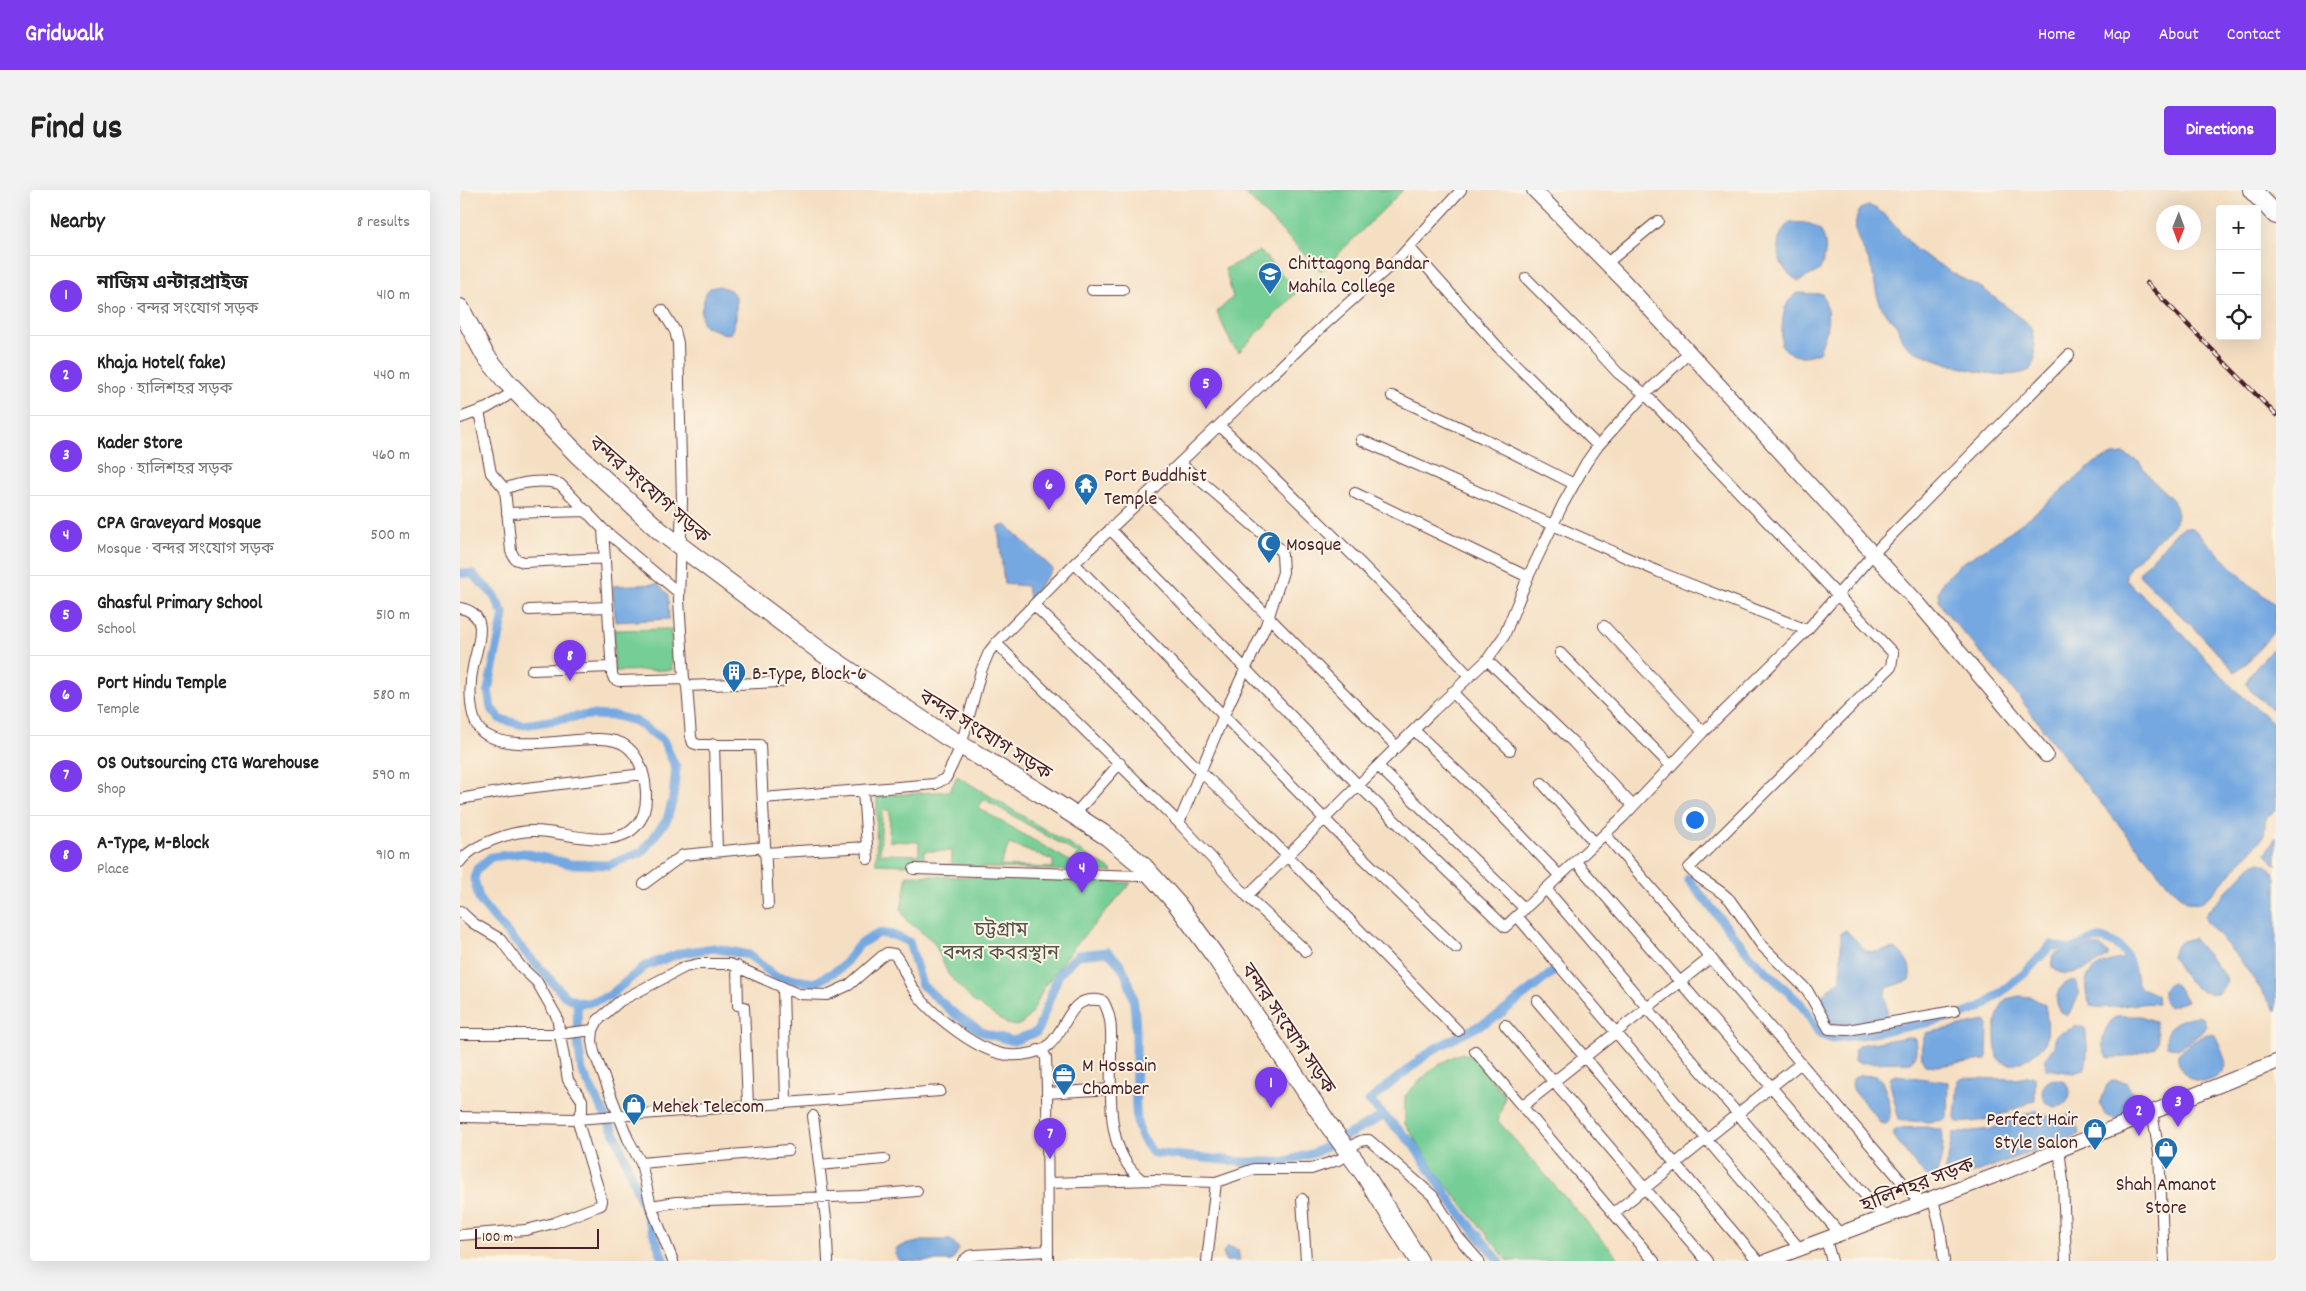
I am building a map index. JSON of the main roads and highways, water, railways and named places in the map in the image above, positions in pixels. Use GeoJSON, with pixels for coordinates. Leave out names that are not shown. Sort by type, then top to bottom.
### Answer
{"type":"FeatureCollection","features":[{"type":"Feature","properties":{"kind":"highway"},"geometry":{"type":"LineString","coordinates":[[2252,190],[2276,215]]}},
{"type":"Feature","properties":{"kind":"highway","name":"বন্দর সংযোগ সড়ক"},"geometry":{"type":"LineString","coordinates":[[460,308],[484,355],[523,400],[638,513],[682,552]]}},
{"type":"Feature","properties":{"kind":"highway","name":"বন্দর সংযোগ সড়ক"},"geometry":{"type":"LineString","coordinates":[[460,329],[479,362],[507,396],[601,488],[682,552],[959,750],[1094,839],[1141,876],[1155,890],[1204,956],[1343,1154],[1408,1261]]}},
{"type":"Feature","properties":{"kind":"highway","name":"বন্দর সংযোগ সড়ক"},"geometry":{"type":"LineString","coordinates":[[959,750],[1074,815],[1126,851],[1144,867],[1166,891],[1215,956],[1324,1127]]}},
{"type":"Feature","properties":{"kind":"highway","name":"বন্দর সংযোগ সড়ক"},"geometry":{"type":"LineString","coordinates":[[1343,1154],[1365,1175],[1419,1261]]}},
{"type":"Feature","properties":{"kind":"water"},"geometry":{"type":"Polygon","coordinates":[[[1870,206],[1886,216],[1916,250],[1959,277],[1982,288],[2025,321],[2032,329],[2035,359],[2030,370],[2019,374],[2006,375],[1978,372],[1938,360],[1913,350],[1906,345],[1896,325],[1882,308],[1869,261],[1857,237],[1856,224],[1858,214],[1861,209],[1870,206]]]}},
{"type":"Feature","properties":{"kind":"water"},"geometry":{"type":"Polygon","coordinates":[[[1796,222],[1813,225],[1820,231],[1825,242],[1825,254],[1819,271],[1799,281],[1785,270],[1779,255],[1779,238],[1789,223],[1796,222]]]}},
{"type":"Feature","properties":{"kind":"water"},"geometry":{"type":"Polygon","coordinates":[[[719,286],[730,290],[736,296],[736,318],[731,333],[725,334],[705,326],[702,322],[701,312],[706,292],[710,288],[719,286]]]}},
{"type":"Feature","properties":{"kind":"water"},"geometry":{"type":"Polygon","coordinates":[[[1798,293],[1822,294],[1828,316],[1819,352],[1803,356],[1793,355],[1781,344],[1785,308],[1792,297],[1798,293]]]}},
{"type":"Feature","properties":{"kind":"water"},"geometry":{"type":"Polygon","coordinates":[[[2124,454],[2139,462],[2152,480],[2173,500],[2177,513],[2176,522],[2130,567],[2126,574],[2126,580],[2177,628],[2234,689],[2276,725],[2276,811],[2266,817],[2264,835],[2258,843],[2211,895],[2200,903],[2188,902],[2170,887],[2073,769],[2019,697],[1943,609],[1939,600],[1938,592],[1944,580],[1959,565],[1993,544],[2030,517],[2097,461],[2113,455],[2124,454]]]}},
{"type":"Feature","properties":{"kind":"water"},"geometry":{"type":"Polygon","coordinates":[[[1006,525],[1053,569],[1029,599],[1027,586],[1004,584],[998,527],[1006,525]]]}},
{"type":"Feature","properties":{"kind":"water"},"geometry":{"type":"Polygon","coordinates":[[[2187,527],[2194,529],[2250,585],[2276,605],[2276,629],[2248,662],[2235,672],[2139,573],[2177,532],[2187,527]]]}},
{"type":"Feature","properties":{"kind":"water"},"geometry":{"type":"Polygon","coordinates":[[[657,584],[668,594],[669,619],[615,622],[613,586],[657,584]]]}},
{"type":"Feature","properties":{"kind":"water"},"geometry":{"type":"Polygon","coordinates":[[[2276,645],[2276,712],[2251,691],[2246,684],[2251,673],[2276,645]]]}},
{"type":"Feature","properties":{"kind":"water"},"geometry":{"type":"Polygon","coordinates":[[[2276,837],[2276,866],[2266,853],[2276,837]]]}},
{"type":"Feature","properties":{"kind":"water"},"geometry":{"type":"Polygon","coordinates":[[[2260,862],[2268,866],[2276,877],[2276,1012],[2241,961],[2206,921],[2205,916],[2254,863],[2260,862]]]}},
{"type":"Feature","properties":{"kind":"water"},"geometry":{"type":"Polygon","coordinates":[[[1846,930],[1866,951],[1875,952],[1895,948],[1908,962],[1910,970],[1909,980],[1887,988],[1885,994],[1888,1019],[1851,1026],[1833,1026],[1820,1004],[1822,996],[1841,980],[1841,933],[1846,930]]]}},
{"type":"Feature","properties":{"kind":"water"},"geometry":{"type":"Polygon","coordinates":[[[2193,938],[2225,975],[2227,982],[2220,992],[2204,992],[2198,989],[2185,977],[2172,956],[2179,944],[2193,938]]]}},
{"type":"Feature","properties":{"kind":"water"},"geometry":{"type":"Polygon","coordinates":[[[2091,946],[2100,946],[2108,953],[2108,956],[2096,964],[2073,973],[2059,972],[2053,968],[2052,956],[2056,953],[2079,951],[2091,946]]]}},
{"type":"Feature","properties":{"kind":"water"},"geometry":{"type":"Polygon","coordinates":[[[2128,958],[2133,962],[2139,987],[2157,995],[2158,1004],[2091,1006],[2086,985],[2092,971],[2107,962],[2128,958]]]}},
{"type":"Feature","properties":{"kind":"water"},"geometry":{"type":"Polygon","coordinates":[[[2069,981],[2076,981],[2078,995],[2073,1008],[2067,1016],[2059,1008],[2057,999],[2060,989],[2069,981]]]}},
{"type":"Feature","properties":{"kind":"water"},"geometry":{"type":"Polygon","coordinates":[[[2172,983],[2178,987],[2187,1001],[2169,1007],[2164,1000],[2163,994],[2166,987],[2172,983]]]}},
{"type":"Feature","properties":{"kind":"water"},"geometry":{"type":"Polygon","coordinates":[[[2019,996],[2031,997],[2045,1005],[2048,1025],[2047,1036],[2044,1045],[2040,1049],[2023,1061],[2011,1064],[1997,1058],[1995,1043],[1996,1027],[1999,1012],[2006,999],[2019,996]]]}},
{"type":"Feature","properties":{"kind":"water"},"geometry":{"type":"Polygon","coordinates":[[[2117,1016],[2141,1016],[2154,1021],[2158,1035],[2154,1048],[2126,1057],[2109,1058],[2103,1048],[2104,1036],[2109,1024],[2117,1016]]]}},
{"type":"Feature","properties":{"kind":"water"},"geometry":{"type":"Polygon","coordinates":[[[2198,1016],[2203,1018],[2206,1025],[2202,1033],[2178,1049],[2167,1046],[2167,1033],[2174,1024],[2198,1016]]]}},
{"type":"Feature","properties":{"kind":"water"},"geometry":{"type":"Polygon","coordinates":[[[1985,1021],[1988,1025],[1987,1058],[1984,1060],[1937,1066],[1925,1065],[1921,1049],[1926,1033],[1985,1021]]]}},
{"type":"Feature","properties":{"kind":"water"},"geometry":{"type":"Polygon","coordinates":[[[2078,1026],[2085,1028],[2086,1033],[2087,1055],[2084,1070],[2073,1073],[2046,1069],[2045,1058],[2054,1047],[2056,1035],[2078,1026]]]}},
{"type":"Feature","properties":{"kind":"water"},"geometry":{"type":"Polygon","coordinates":[[[2207,1034],[2215,1035],[2226,1063],[2222,1072],[2215,1078],[2207,1081],[2198,1081],[2190,1078],[2183,1072],[2179,1064],[2178,1054],[2189,1044],[2207,1034]]]}},
{"type":"Feature","properties":{"kind":"water"},"geometry":{"type":"Polygon","coordinates":[[[1909,1037],[1915,1039],[1916,1048],[1913,1060],[1910,1062],[1859,1063],[1854,1061],[1855,1049],[1859,1045],[1909,1037]]]}},
{"type":"Feature","properties":{"kind":"water"},"geometry":{"type":"Polygon","coordinates":[[[1859,1075],[1876,1076],[1881,1079],[1890,1109],[1889,1120],[1886,1124],[1880,1123],[1854,1091],[1853,1079],[1859,1075]]]}},
{"type":"Feature","properties":{"kind":"water"},"geometry":{"type":"Polygon","coordinates":[[[1896,1075],[1948,1082],[1947,1117],[1945,1120],[1927,1122],[1899,1120],[1890,1084],[1891,1077],[1896,1075]]]}},
{"type":"Feature","properties":{"kind":"water"},"geometry":{"type":"Polygon","coordinates":[[[2035,1077],[2035,1100],[1988,1119],[1957,1122],[1955,1118],[1958,1080],[1964,1078],[2016,1079],[2035,1077]]]}},
{"type":"Feature","properties":{"kind":"water"},"geometry":{"type":"Polygon","coordinates":[[[2056,1079],[2066,1083],[2070,1093],[2066,1103],[2056,1107],[2046,1103],[2042,1093],[2046,1083],[2056,1079]]]}},
{"type":"Feature","properties":{"kind":"water"},"geometry":{"type":"Polygon","coordinates":[[[2113,1080],[2126,1082],[2135,1097],[2132,1109],[2116,1119],[2105,1115],[2100,1104],[2107,1085],[2113,1080]]]}},
{"type":"Feature","properties":{"kind":"water"},"geometry":{"type":"Polygon","coordinates":[[[2035,1110],[2048,1116],[2074,1115],[2079,1134],[1974,1173],[1956,1174],[1948,1177],[1945,1173],[1953,1133],[1991,1129],[2035,1110]]]}},
{"type":"Feature","properties":{"kind":"water"},"geometry":{"type":"Polygon","coordinates":[[[1926,1127],[1942,1130],[1942,1155],[1935,1178],[1929,1178],[1917,1167],[1893,1135],[1893,1131],[1901,1128],[1926,1127]]]}},
{"type":"Feature","properties":{"kind":"water"},"geometry":{"type":"Polygon","coordinates":[[[925,1240],[951,1240],[959,1249],[952,1261],[899,1261],[895,1254],[896,1249],[925,1240]]]}},
{"type":"Feature","properties":{"kind":"water"},"geometry":{"type":"Polygon","coordinates":[[[1228,1246],[1238,1250],[1240,1261],[1226,1261],[1223,1253],[1228,1246]]]}},
{"type":"Feature","properties":{"kind":"waterway"},"geometry":{"type":"LineString","coordinates":[[460,573],[472,574],[493,594],[504,615],[488,690],[491,708],[500,719],[523,725],[588,715],[616,716],[635,721],[663,740],[676,768],[673,798],[667,820],[642,852],[608,865],[570,864],[524,853],[491,857],[477,869],[474,879],[480,901],[565,996],[577,1002],[588,1003],[609,996],[645,966],[681,953],[714,948],[749,955],[776,977],[815,983],[841,968],[859,945],[878,933],[893,935],[909,942],[922,985],[956,1015],[984,1033],[1013,1041],[1037,1032],[1059,974],[1078,955],[1107,952],[1121,967],[1130,986],[1135,1009],[1136,1110],[1140,1133],[1153,1153],[1244,1162],[1282,1162],[1314,1153],[1383,1116]]}},
{"type":"Feature","properties":{"kind":"waterway"},"geometry":{"type":"LineString","coordinates":[[1688,879],[1752,958],[1801,1004],[1820,1034],[1830,1038],[1861,1035],[1931,1022],[1964,1014],[1982,1007],[2025,973],[2051,945],[2071,949],[2096,939],[2103,939],[2116,944],[2121,949],[2130,967]]}},
{"type":"Feature","properties":{"kind":"waterway"},"geometry":{"type":"LineString","coordinates":[[1499,1261],[1455,1207],[1412,1143],[1369,1101],[1432,1050],[1498,1016],[1554,971]]}},
{"type":"Feature","properties":{"kind":"waterway"},"geometry":{"type":"LineString","coordinates":[[577,1002],[578,1042],[582,1071],[617,1138],[664,1261]]}},
{"type":"Feature","properties":{"kind":"railway"},"geometry":{"type":"LineString","coordinates":[[2147,283],[2276,415]]}},
{"type":"Feature","properties":{"kind":"place","name":"Chittagong Bandar Mahila College"},"geometry":{"type":"Point","coordinates":[1270,295]}},
{"type":"Feature","properties":{"kind":"place","name":"Ghasful Primary School"},"geometry":{"type":"Point","coordinates":[1206,409]}},
{"type":"Feature","properties":{"kind":"place","name":"Port Buddhist Temple"},"geometry":{"type":"Point","coordinates":[1086,506]}},
{"type":"Feature","properties":{"kind":"place","name":"Port Hindu Temple"},"geometry":{"type":"Point","coordinates":[1049,510]}},
{"type":"Feature","properties":{"kind":"place","name":"Mosque"},"geometry":{"type":"Point","coordinates":[1269,564]}},
{"type":"Feature","properties":{"kind":"place","name":"A-Type, M-Block"},"geometry":{"type":"Point","coordinates":[570,681]}},
{"type":"Feature","properties":{"kind":"place","name":"B-Type, Block-6"},"geometry":{"type":"Point","coordinates":[734,693]}},
{"type":"Feature","properties":{"kind":"place","name":"CPA Graveyard Mosque"},"geometry":{"type":"Point","coordinates":[1082,893]}},
{"type":"Feature","properties":{"kind":"place","name":"M Hossain Chamber"},"geometry":{"type":"Point","coordinates":[1064,1096]}},
{"type":"Feature","properties":{"kind":"place","name":"নাজিম এন্টারপ্রাইজ"},"geometry":{"type":"Point","coordinates":[1271,1108]}},
{"type":"Feature","properties":{"kind":"place","name":"Mehek Telecom"},"geometry":{"type":"Point","coordinates":[634,1126]}},
{"type":"Feature","properties":{"kind":"place","name":"Kader Store"},"geometry":{"type":"Point","coordinates":[2178,1127]}},
{"type":"Feature","properties":{"kind":"place","name":"Khaja Hotel( fake)"},"geometry":{"type":"Point","coordinates":[2139,1136]}},
{"type":"Feature","properties":{"kind":"place","name":"Perfect Hair Style Salon"},"geometry":{"type":"Point","coordinates":[2095,1151]}},
{"type":"Feature","properties":{"kind":"place","name":"OS Outsourcing CTG Warehouse"},"geometry":{"type":"Point","coordinates":[1050,1159]}},
{"type":"Feature","properties":{"kind":"place","name":"Shah Amanot Store"},"geometry":{"type":"Point","coordinates":[2166,1170]}},
{"type":"Feature","properties":{"kind":"park label","name":"চট্টগ্রাম বন্দর কবরস্থান"},"geometry":{"type":"Point","coordinates":[1001,940]}}]}
